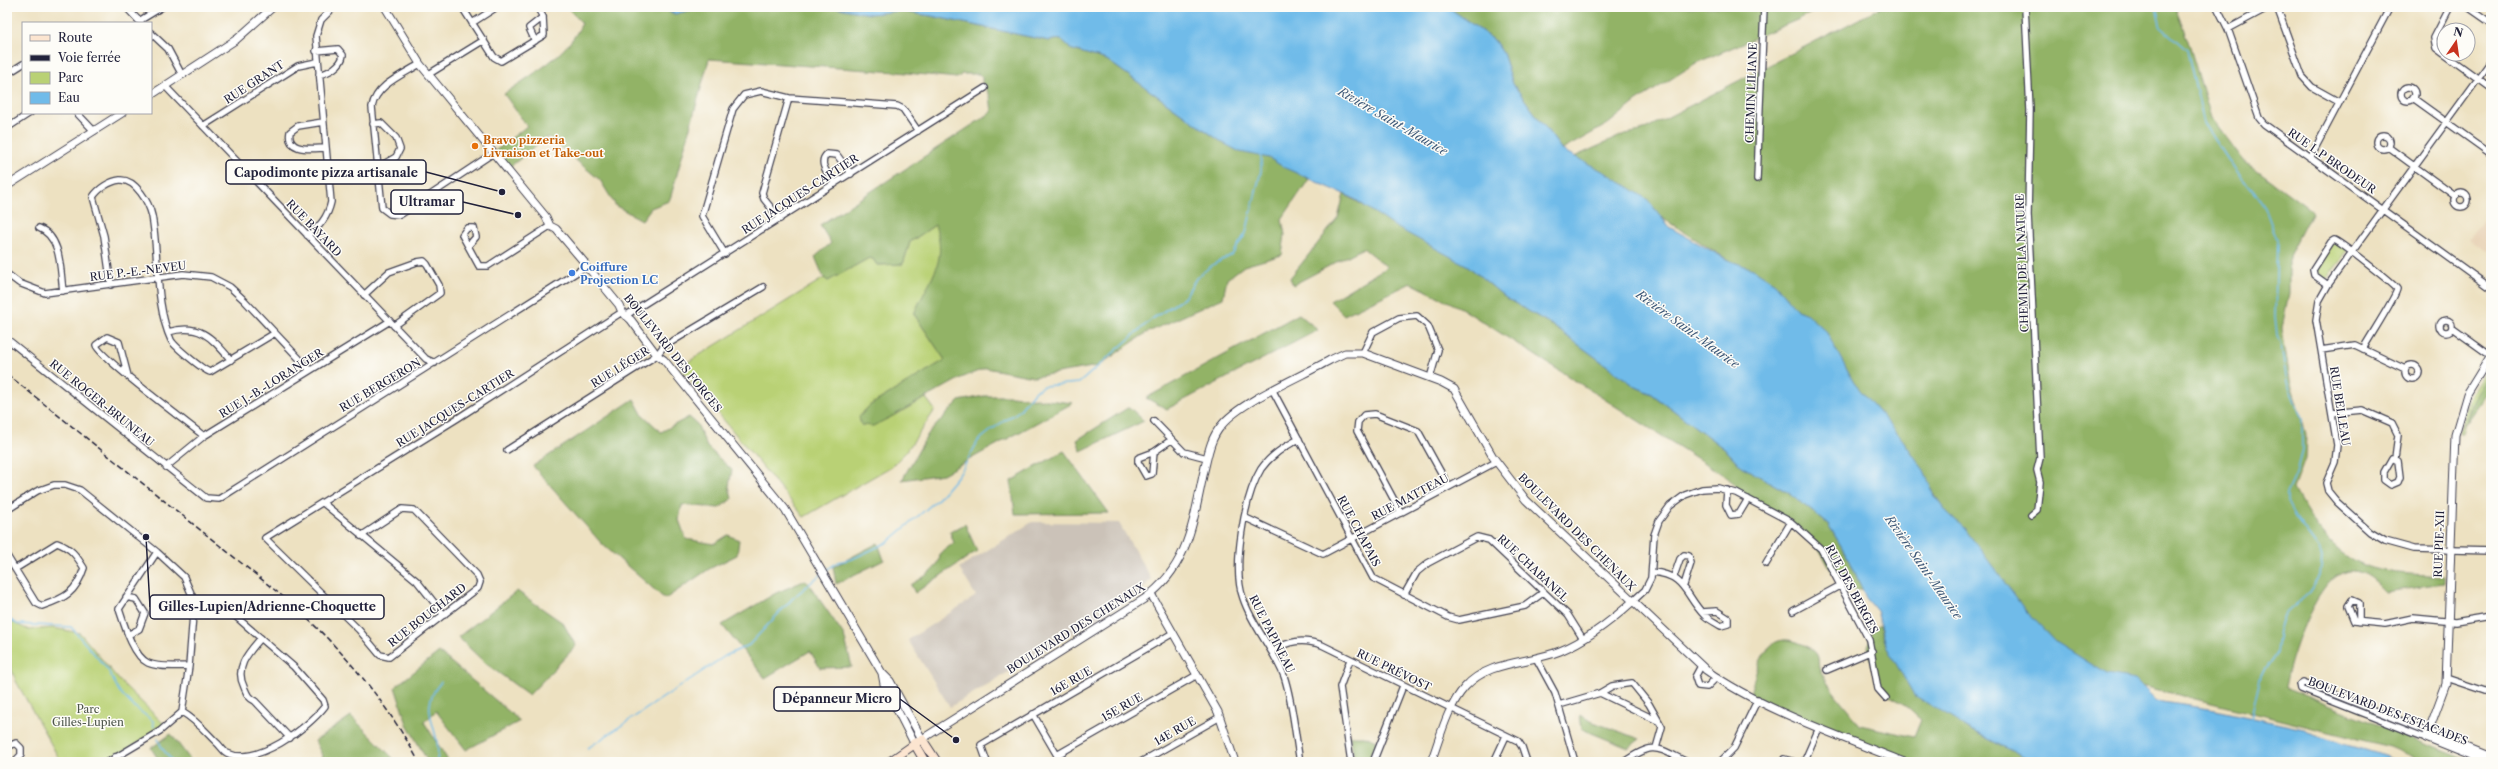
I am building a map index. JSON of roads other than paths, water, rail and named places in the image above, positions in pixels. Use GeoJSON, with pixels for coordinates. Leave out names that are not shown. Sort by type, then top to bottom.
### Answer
{"type":"FeatureCollection","features":[{"type":"Feature","properties":{"kind":"main road","name":"BOULEVARD DES CHENAUX"},"geometry":{"type":"LineString","coordinates":[[889,762],[910,748],[914,743],[922,740]]}},
{"type":"Feature","properties":{"kind":"main road","name":"BOULEVARD DES FORGES"},"geometry":{"type":"LineString","coordinates":[[922,740],[937,762]]}},
{"type":"Feature","properties":{"kind":"main road","name":"BOULEVARD DES FORGES"},"geometry":{"type":"LineString","coordinates":[[914,743],[925,762]]}},
{"type":"Feature","properties":{"kind":"street"},"geometry":{"type":"LineString","coordinates":[[126,7],[140,22],[162,7]]}},
{"type":"Feature","properties":{"kind":"street"},"geometry":{"type":"LineString","coordinates":[[152,94],[237,39],[273,7]]}},
{"type":"Feature","properties":{"kind":"street"},"geometry":{"type":"LineString","coordinates":[[307,235],[319,225],[330,209],[331,198],[317,62],[316,36],[321,20],[334,7]]}},
{"type":"Feature","properties":{"kind":"street","name":"BOULEVARD DES FORGES"},"geometry":{"type":"LineString","coordinates":[[385,7],[420,64],[492,154],[498,159],[546,217],[550,226],[556,229],[584,262],[585,267],[614,300],[624,314],[636,325],[658,355],[664,360],[782,505],[882,673],[890,681],[922,740]]}},
{"type":"Feature","properties":{"kind":"street"},"geometry":{"type":"LineString","coordinates":[[462,7],[495,58],[501,61],[545,34],[543,17],[537,7]]}},
{"type":"Feature","properties":{"kind":"street"},"geometry":{"type":"LineString","coordinates":[[472,23],[497,7]]}},
{"type":"Feature","properties":{"kind":"street","name":"CHEMIN LILIANE"},"geometry":{"type":"LineString","coordinates":[[1757,179],[1764,7]]}},
{"type":"Feature","properties":{"kind":"street","name":"CHEMIN DE LA NATURE"},"geometry":{"type":"LineString","coordinates":[[2025,7],[2030,110],[2028,215],[2040,458],[2037,470],[2040,482],[2037,510],[2031,515]]}},
{"type":"Feature","properties":{"kind":"street","name":"RUE L.P BRODEUR"},"geometry":{"type":"LineString","coordinates":[[2217,7],[2228,29],[2261,121],[2491,288]]}},
{"type":"Feature","properties":{"kind":"street"},"geometry":{"type":"LineString","coordinates":[[2228,29],[2269,7]]}},
{"type":"Feature","properties":{"kind":"street"},"geometry":{"type":"LineString","coordinates":[[2277,7],[2304,78],[2315,89],[2340,102]]}},
{"type":"Feature","properties":{"kind":"street"},"geometry":{"type":"LineString","coordinates":[[2310,158],[2390,7]]}},
{"type":"Feature","properties":{"kind":"street"},"geometry":{"type":"LineString","coordinates":[[2442,22],[2450,7]]}},
{"type":"Feature","properties":{"kind":"street"},"geometry":{"type":"LineString","coordinates":[[2468,7],[2491,23]]}},
{"type":"Feature","properties":{"kind":"street"},"geometry":{"type":"LineString","coordinates":[[535,41],[529,28],[543,17]]}},
{"type":"Feature","properties":{"kind":"street"},"geometry":{"type":"LineString","coordinates":[[152,34],[168,49],[182,76]]}},
{"type":"Feature","properties":{"kind":"street"},"geometry":{"type":"LineString","coordinates":[[2436,34],[2434,38],[2436,48]]}},
{"type":"Feature","properties":{"kind":"street"},"geometry":{"type":"LineString","coordinates":[[429,74],[484,40]]}},
{"type":"Feature","properties":{"kind":"street"},"geometry":{"type":"LineString","coordinates":[[316,51],[338,49],[343,55],[340,62],[331,70],[324,74],[319,74]]}},
{"type":"Feature","properties":{"kind":"street","name":"RUE BELLEAU"},"geometry":{"type":"LineString","coordinates":[[2491,61],[2328,285],[2320,298],[2317,311],[2321,350],[2337,449],[2326,486],[2332,498],[2370,532],[2385,541],[2410,548],[2491,551]]}},
{"type":"Feature","properties":{"kind":"street","name":"RUE GRANT"},"geometry":{"type":"LineString","coordinates":[[203,126],[298,66],[317,62]]}},
{"type":"Feature","properties":{"kind":"street"},"geometry":{"type":"LineString","coordinates":[[2456,62],[2491,88]]}},
{"type":"Feature","properties":{"kind":"street"},"geometry":{"type":"LineString","coordinates":[[420,64],[378,92],[372,107],[382,208],[390,214],[400,215],[492,154]]}},
{"type":"Feature","properties":{"kind":"street"},"geometry":{"type":"LineString","coordinates":[[7,74],[22,65]]}},
{"type":"Feature","properties":{"kind":"street","name":"RUE BAYARD"},"geometry":{"type":"LineString","coordinates":[[165,86],[426,359],[435,363]]}},
{"type":"Feature","properties":{"kind":"street","name":"RUE JACQUES-CARTIER"},"geometry":{"type":"LineString","coordinates":[[389,657],[380,655],[359,630],[265,538],[624,314],[725,254],[985,88]]}},
{"type":"Feature","properties":{"kind":"street"},"geometry":{"type":"LineString","coordinates":[[725,254],[702,216],[734,105],[741,97],[752,92],[789,98],[898,106],[903,109],[918,131]]}},
{"type":"Feature","properties":{"kind":"street"},"geometry":{"type":"LineString","coordinates":[[780,219],[763,198],[762,194],[789,98]]}},
{"type":"Feature","properties":{"kind":"street"},"geometry":{"type":"LineString","coordinates":[[2413,98],[2491,154]]}},
{"type":"Feature","properties":{"kind":"street"},"geometry":{"type":"LineString","coordinates":[[7,128],[28,114]]}},
{"type":"Feature","properties":{"kind":"street"},"geometry":{"type":"LineString","coordinates":[[78,114],[94,131]]}},
{"type":"Feature","properties":{"kind":"street"},"geometry":{"type":"LineString","coordinates":[[7,186],[120,114]]}},
{"type":"Feature","properties":{"kind":"street"},"geometry":{"type":"LineString","coordinates":[[323,122],[298,126],[290,132],[290,138],[292,145],[297,148],[326,148]]}},
{"type":"Feature","properties":{"kind":"street"},"geometry":{"type":"LineString","coordinates":[[373,124],[381,123],[389,130],[400,149],[396,157],[377,168]]}},
{"type":"Feature","properties":{"kind":"street"},"geometry":{"type":"LineString","coordinates":[[2388,147],[2455,196]]}},
{"type":"Feature","properties":{"kind":"street"},"geometry":{"type":"LineString","coordinates":[[835,184],[823,164],[823,159],[827,154],[837,154],[851,174]]}},
{"type":"Feature","properties":{"kind":"street"},"geometry":{"type":"LineString","coordinates":[[111,284],[104,236],[93,197],[102,188],[118,180],[131,182],[147,203],[152,216],[159,278],[168,332],[172,342],[207,371],[215,370],[275,333]]}},
{"type":"Feature","properties":{"kind":"street"},"geometry":{"type":"LineString","coordinates":[[468,246],[479,266],[488,266],[550,226]]}},
{"type":"Feature","properties":{"kind":"street"},"geometry":{"type":"LineString","coordinates":[[38,228],[49,236],[56,246],[63,291]]}},
{"type":"Feature","properties":{"kind":"street"},"geometry":{"type":"LineString","coordinates":[[2328,285],[2314,275],[2313,270],[2331,242],[2336,240],[2397,289],[2396,296],[2378,320],[2363,349]]}},
{"type":"Feature","properties":{"kind":"street","name":"RUE J.-B.-LORANGER"},"geometry":{"type":"LineString","coordinates":[[166,467],[204,436],[310,370],[392,324],[440,293],[439,285],[424,261],[389,272],[364,295]]}},
{"type":"Feature","properties":{"kind":"street","name":"RUE BERGERON"},"geometry":{"type":"LineString","coordinates":[[186,482],[206,498],[219,500],[345,418],[435,363],[585,267]]}},
{"type":"Feature","properties":{"kind":"street","name":"RUE P.-E.-NEVEU"},"geometry":{"type":"LineString","coordinates":[[7,274],[19,284],[36,291],[46,293],[191,274],[217,280],[235,291],[310,370]]}},
{"type":"Feature","properties":{"kind":"street","name":"RUE LÉGER"},"geometry":{"type":"LineString","coordinates":[[507,450],[658,355],[663,348],[763,287]]}},
{"type":"Feature","properties":{"kind":"street"},"geometry":{"type":"LineString","coordinates":[[1363,353],[1373,332],[1399,318],[1417,316],[1430,328],[1438,350],[1430,378]]}},
{"type":"Feature","properties":{"kind":"street"},"geometry":{"type":"LineString","coordinates":[[168,332],[191,328],[202,332],[214,341],[231,360]]}},
{"type":"Feature","properties":{"kind":"street"},"geometry":{"type":"LineString","coordinates":[[2452,328],[2491,355]]}},
{"type":"Feature","properties":{"kind":"street"},"geometry":{"type":"LineString","coordinates":[[128,376],[119,342],[107,337],[97,342],[96,348],[100,352],[128,376],[204,436]]}},
{"type":"Feature","properties":{"kind":"street","name":"RUE ROGER-BRUNEAU"},"geometry":{"type":"LineString","coordinates":[[7,338],[186,482]]}},
{"type":"Feature","properties":{"kind":"street"},"geometry":{"type":"LineString","coordinates":[[2321,350],[2354,345],[2405,369]]}},
{"type":"Feature","properties":{"kind":"street","name":"BOULEVARD DES CHENAUX"},"geometry":{"type":"LineString","coordinates":[[922,740],[1150,594],[1169,577],[1184,551],[1207,458],[1214,438],[1225,420],[1238,410],[1341,355],[1363,353],[1430,378],[1456,392],[1496,462],[1526,500],[1701,666],[1717,678],[1819,728],[1904,762]]}},
{"type":"Feature","properties":{"kind":"street","name":"RUE PIE-XII"},"geometry":{"type":"LineString","coordinates":[[2427,735],[2442,698],[2446,678],[2454,448],[2457,425],[2470,388],[2491,355]]}},
{"type":"Feature","properties":{"kind":"street","name":"RUE CHAPAIS"},"geometry":{"type":"LineString","coordinates":[[1273,391],[1374,579],[1448,617],[1463,620],[1528,606],[1544,592]]}},
{"type":"Feature","properties":{"kind":"street"},"geometry":{"type":"LineString","coordinates":[[2332,413],[2362,410],[2392,423],[2398,435],[2395,458],[2398,461],[2400,477],[2398,482],[2391,485],[2384,480],[2383,474],[2389,460],[2395,458]]}},
{"type":"Feature","properties":{"kind":"street"},"geometry":{"type":"LineString","coordinates":[[1401,513],[1357,431],[1358,422],[1364,415],[1375,414],[1418,431],[1449,487]]}},
{"type":"Feature","properties":{"kind":"street"},"geometry":{"type":"LineString","coordinates":[[1154,421],[1171,440],[1186,453],[1207,458]]}},
{"type":"Feature","properties":{"kind":"street"},"geometry":{"type":"LineString","coordinates":[[1154,452],[1171,440]]}},
{"type":"Feature","properties":{"kind":"street","name":"RUE PAPINEAU"},"geometry":{"type":"LineString","coordinates":[[1299,440],[1274,455],[1261,470],[1254,487],[1238,558],[1239,582],[1245,605],[1271,651],[1286,685],[1300,762]]}},
{"type":"Feature","properties":{"kind":"street","name":"RUE MATTEAU"},"geometry":{"type":"LineString","coordinates":[[1246,518],[1322,554],[1352,540],[1496,462]]}},
{"type":"Feature","properties":{"kind":"street"},"geometry":{"type":"LineString","coordinates":[[7,510],[37,490],[54,485],[65,485],[80,490],[157,552],[184,577],[197,607]]}},
{"type":"Feature","properties":{"kind":"street","name":"RUE DES BERGES"},"geometry":{"type":"LineString","coordinates":[[1632,602],[1649,584],[1652,572],[1654,535],[1659,521],[1670,506],[1681,498],[1698,490],[1712,488],[1727,490],[1748,499],[1791,522],[1821,549],[1869,640],[1878,688],[1886,698]]}},
{"type":"Feature","properties":{"kind":"street"},"geometry":{"type":"LineString","coordinates":[[1727,490],[1726,505],[1732,515],[1739,514],[1748,499]]}},
{"type":"Feature","properties":{"kind":"street"},"geometry":{"type":"LineString","coordinates":[[323,503],[417,581],[444,615]]}},
{"type":"Feature","properties":{"kind":"street","name":"RUE BOUCHARD"},"geometry":{"type":"LineString","coordinates":[[361,536],[402,509],[414,510],[477,575],[480,582],[478,588],[389,657]]}},
{"type":"Feature","properties":{"kind":"street"},"geometry":{"type":"LineString","coordinates":[[1766,564],[1791,522]]}},
{"type":"Feature","properties":{"kind":"street","name":"RUE CHABANEL"},"geometry":{"type":"LineString","coordinates":[[1404,595],[1415,576],[1424,566],[1481,537],[1489,540],[1571,618],[1583,639]]}},
{"type":"Feature","properties":{"kind":"street"},"geometry":{"type":"LineString","coordinates":[[7,556],[15,569],[36,603],[42,606],[66,597],[81,577],[84,568],[75,554],[68,547],[57,543],[15,569]]}},
{"type":"Feature","properties":{"kind":"street"},"geometry":{"type":"LineString","coordinates":[[157,552],[126,597],[120,609],[128,635],[143,660],[150,664],[189,666]]}},
{"type":"Feature","properties":{"kind":"street"},"geometry":{"type":"LineString","coordinates":[[1674,576],[1681,557],[1686,555],[1690,557],[1691,563],[1684,585]]}},
{"type":"Feature","properties":{"kind":"street"},"geometry":{"type":"LineString","coordinates":[[1652,572],[1674,576],[1684,585],[1702,612]]}},
{"type":"Feature","properties":{"kind":"street"},"geometry":{"type":"LineString","coordinates":[[1793,610],[1841,585]]}},
{"type":"Feature","properties":{"kind":"street"},"geometry":{"type":"LineString","coordinates":[[1150,594],[1220,717],[1235,762]]}},
{"type":"Feature","properties":{"kind":"street"},"geometry":{"type":"LineString","coordinates":[[126,597],[136,600],[145,613],[139,629],[128,635]]}},
{"type":"Feature","properties":{"kind":"street"},"geometry":{"type":"LineString","coordinates":[[1431,762],[1452,709],[1463,689],[1480,675],[1496,668],[1560,651],[1583,639],[1632,602]]}},
{"type":"Feature","properties":{"kind":"street"},"geometry":{"type":"LineString","coordinates":[[108,762],[117,760],[160,731],[182,712],[189,666],[193,614],[197,607],[208,604],[226,608],[261,638],[294,667],[323,700],[325,706],[317,716],[290,738],[263,752],[241,755],[227,753],[193,718],[182,712]]}},
{"type":"Feature","properties":{"kind":"street"},"geometry":{"type":"LineString","coordinates":[[2358,622],[2386,624],[2411,618],[2455,622],[2491,616]]}},
{"type":"Feature","properties":{"kind":"street","name":"16E RUE"},"geometry":{"type":"LineString","coordinates":[[987,762],[980,746],[1173,633]]}},
{"type":"Feature","properties":{"kind":"street"},"geometry":{"type":"LineString","coordinates":[[261,638],[246,655],[241,666],[242,682],[249,698],[255,701],[290,738]]}},
{"type":"Feature","properties":{"kind":"street","name":"RUE PRÉVOST"},"geometry":{"type":"LineString","coordinates":[[1271,651],[1288,642],[1307,641],[1350,660],[1520,743],[1527,762]]}},
{"type":"Feature","properties":{"kind":"street"},"geometry":{"type":"LineString","coordinates":[[1827,670],[1836,668],[1872,651]]}},
{"type":"Feature","properties":{"kind":"street"},"geometry":{"type":"LineString","coordinates":[[1536,658],[1550,682],[1559,705],[1575,762]]}},
{"type":"Feature","properties":{"kind":"street"},"geometry":{"type":"LineString","coordinates":[[1350,660],[1341,680],[1340,691],[1351,762]]}},
{"type":"Feature","properties":{"kind":"street"},"geometry":{"type":"LineString","coordinates":[[1701,666],[1695,678],[1699,686],[1707,687],[1717,678]]}},
{"type":"Feature","properties":{"kind":"street","name":"BOULEVARD DES FORGES"},"geometry":{"type":"LineString","coordinates":[[882,673],[884,684],[914,743]]}},
{"type":"Feature","properties":{"kind":"street","name":"15E RUE"},"geometry":{"type":"LineString","coordinates":[[1057,755],[1197,675]]}},
{"type":"Feature","properties":{"kind":"street"},"geometry":{"type":"LineString","coordinates":[[2446,678],[2491,693]]}},
{"type":"Feature","properties":{"kind":"street","name":"BOULEVARD DES ESTACADES"},"geometry":{"type":"LineString","coordinates":[[2486,762],[2427,735],[2304,683],[2301,682],[2299,686],[2300,689],[2427,735],[2491,757]]}},
{"type":"Feature","properties":{"kind":"street"},"geometry":{"type":"LineString","coordinates":[[1559,705],[1600,693],[1612,686],[1632,683],[1649,704],[1658,721],[1662,732],[1656,748]]}},
{"type":"Feature","properties":{"kind":"street"},"geometry":{"type":"LineString","coordinates":[[1373,762],[1403,686]]}},
{"type":"Feature","properties":{"kind":"street"},"geometry":{"type":"LineString","coordinates":[[1600,693],[1658,721]]}},
{"type":"Feature","properties":{"kind":"street"},"geometry":{"type":"LineString","coordinates":[[1720,762],[1734,748],[1758,699]]}},
{"type":"Feature","properties":{"kind":"street"},"geometry":{"type":"LineString","coordinates":[[1033,714],[1061,762]]}},
{"type":"Feature","properties":{"kind":"street","name":"14E RUE"},"geometry":{"type":"LineString","coordinates":[[1141,762],[1220,717]]}},
{"type":"Feature","properties":{"kind":"street"},"geometry":{"type":"LineString","coordinates":[[1804,762],[1819,728]]}},
{"type":"Feature","properties":{"kind":"street"},"geometry":{"type":"LineString","coordinates":[[1494,762],[1506,736]]}},
{"type":"Feature","properties":{"kind":"street"},"geometry":{"type":"LineString","coordinates":[[7,747],[16,743],[21,748],[21,755],[14,762]]}},
{"type":"Feature","properties":{"kind":"street"},"geometry":{"type":"LineString","coordinates":[[1624,762],[1643,749],[1656,748],[1687,762]]}},
{"type":"Feature","properties":{"kind":"street"},"geometry":{"type":"LineString","coordinates":[[1784,759],[1795,762]]}},
{"type":"Feature","properties":{"kind":"water"},"geometry":{"type":"Polygon","coordinates":[[[658,7],[703,7],[675,14],[658,7]]]}},
{"type":"Feature","properties":{"kind":"water","name":"Rivière Saint-Maurice"},"geometry":{"type":"Polygon","coordinates":[[[834,7],[1448,7],[1494,40],[1503,53],[1513,84],[1562,150],[1612,176],[1648,200],[1669,227],[1728,260],[1753,269],[1775,283],[1797,310],[1807,314],[1827,333],[1854,383],[1902,439],[1923,469],[1935,496],[1947,512],[1965,529],[2025,610],[2056,642],[2107,674],[2135,679],[2157,701],[2215,710],[2304,729],[2327,739],[2375,753],[2398,762],[2034,762],[2027,759],[1969,729],[1914,695],[1887,648],[1877,611],[1866,598],[1850,561],[1828,524],[1789,493],[1741,466],[1727,451],[1652,394],[1636,387],[1549,323],[1506,298],[1468,266],[1394,226],[1353,198],[1285,168],[1269,158],[1240,152],[1223,143],[1107,60],[1070,49],[1064,41],[1049,41],[931,16],[898,11],[870,14],[834,7]]]}},
{"type":"Feature","properties":{"kind":"waterway"},"geometry":{"type":"LineString","coordinates":[[2156,7],[2161,27],[2187,50],[2204,123],[2235,170],[2254,192],[2265,208],[2277,240],[2275,316],[2277,335],[2281,345],[2287,382],[2302,419],[2302,448],[2296,474],[2287,494],[2287,502],[2295,517],[2319,549],[2322,557],[2320,576],[2309,593],[2285,614],[2279,630],[2276,653],[2261,675],[2251,718]]}},
{"type":"Feature","properties":{"kind":"waterway"},"geometry":{"type":"LineString","coordinates":[[825,571],[838,562],[852,559],[888,542],[938,499],[961,472],[978,441],[1019,411],[1034,392],[1043,386],[1079,383],[1152,319],[1184,298],[1197,277],[1214,264],[1232,255],[1246,233],[1261,171],[1261,155]]}},
{"type":"Feature","properties":{"kind":"waterway"},"geometry":{"type":"LineString","coordinates":[[588,748],[725,656],[749,645],[793,598],[821,574]]}},
{"type":"Feature","properties":{"kind":"waterway"},"geometry":{"type":"LineString","coordinates":[[7,618],[17,624],[71,627],[108,670],[119,691],[132,705],[153,721],[154,727]]}},
{"type":"Feature","properties":{"kind":"waterway"},"geometry":{"type":"LineString","coordinates":[[437,760],[438,749],[430,712],[430,702],[434,692],[441,682]]}},
{"type":"Feature","properties":{"kind":"waterway"},"geometry":{"type":"LineString","coordinates":[[158,739],[162,748],[173,762]]}},
{"type":"Feature","properties":{"kind":"railway"},"geometry":{"type":"LineString","coordinates":[[7,374],[302,613],[340,652],[375,693],[391,715],[419,762]]}},
{"type":"Feature","properties":{"kind":"place","name":"Bravo pizzeria Livraison et Take-out"},"geometry":{"type":"Point","coordinates":[475,146]}},
{"type":"Feature","properties":{"kind":"place","name":"Capodimonte pizza artisanale"},"geometry":{"type":"Point","coordinates":[502,192]}},
{"type":"Feature","properties":{"kind":"place","name":"Ultramar"},"geometry":{"type":"Point","coordinates":[518,215]}},
{"type":"Feature","properties":{"kind":"place","name":"Coiffure Projection LC"},"geometry":{"type":"Point","coordinates":[572,273]}},
{"type":"Feature","properties":{"kind":"place","name":"Gilles-Lupien/Adrienne-Choquette"},"geometry":{"type":"Point","coordinates":[146,537]}},
{"type":"Feature","properties":{"kind":"place","name":"Dépanneur Micro"},"geometry":{"type":"Point","coordinates":[956,740]}},
{"type":"Feature","properties":{"kind":"park label","name":"Parc Gilles-Lupien"},"geometry":{"type":"Point","coordinates":[88,715]}}]}
